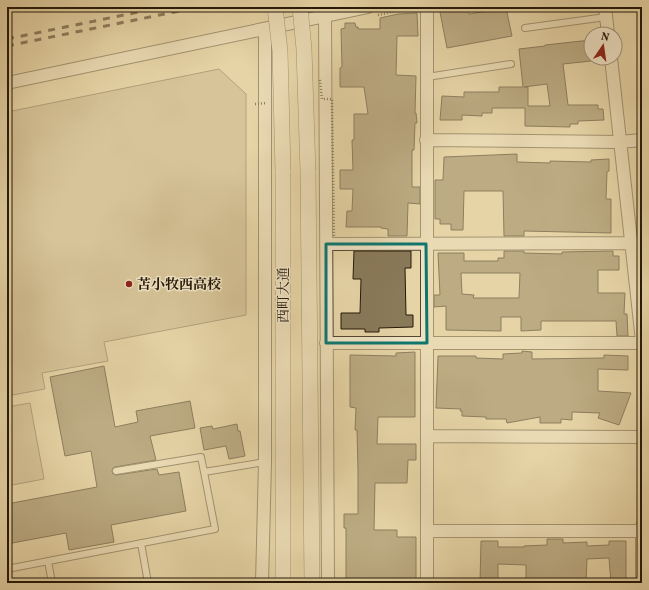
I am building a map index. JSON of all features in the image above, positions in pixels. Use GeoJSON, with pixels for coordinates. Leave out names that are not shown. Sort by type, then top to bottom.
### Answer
{"type":"FeatureCollection","features":[{"type":"Feature","properties":{"kind":"street","name":"西町大通"},"geometry":{"type":"LineString","coordinates":[[275,7],[280,51],[283,171],[283,583]]}},
{"type":"Feature","properties":{"kind":"street","name":"西町大通"},"geometry":{"type":"LineString","coordinates":[[300,7],[304,49],[308,172],[312,583]]}},
{"type":"Feature","properties":{"kind":"street"},"geometry":{"type":"LineString","coordinates":[[427,7],[427,583]]}},
{"type":"Feature","properties":{"kind":"street"},"geometry":{"type":"LineString","coordinates":[[7,83],[325,16],[370,11]]}},
{"type":"Feature","properties":{"kind":"street"},"geometry":{"type":"LineString","coordinates":[[606,12],[607,26]]}},
{"type":"Feature","properties":{"kind":"street"},"geometry":{"type":"LineString","coordinates":[[325,16],[330,240],[326,343],[328,583]]}},
{"type":"Feature","properties":{"kind":"street"},"geometry":{"type":"LineString","coordinates":[[262,583],[265,462],[265,29]]}},
{"type":"Feature","properties":{"kind":"street"},"geometry":{"type":"LineString","coordinates":[[326,343],[642,342],[612,66]]}},
{"type":"Feature","properties":{"kind":"street"},"geometry":{"type":"LineString","coordinates":[[426,140],[619,142],[642,140]]}},
{"type":"Feature","properties":{"kind":"street"},"geometry":{"type":"LineString","coordinates":[[330,240],[426,244],[631,243]]}},
{"type":"Feature","properties":{"kind":"street"},"geometry":{"type":"LineString","coordinates":[[427,436],[642,438]]}},
{"type":"Feature","properties":{"kind":"street"},"geometry":{"type":"LineString","coordinates":[[642,526],[642,583]]}},
{"type":"Feature","properties":{"kind":"street"},"geometry":{"type":"LineString","coordinates":[[428,531],[642,531]]}},
{"type":"Feature","properties":{"kind":"lane"},"geometry":{"type":"LineString","coordinates":[[525,28],[606,12]]}},
{"type":"Feature","properties":{"kind":"lane"},"geometry":{"type":"LineString","coordinates":[[426,77],[511,64]]}},
{"type":"Feature","properties":{"kind":"lane"},"geometry":{"type":"LineString","coordinates":[[7,569],[215,529],[201,457],[116,471]]}},
{"type":"Feature","properties":{"kind":"lane"},"geometry":{"type":"LineString","coordinates":[[204,472],[265,462]]}},
{"type":"Feature","properties":{"kind":"lane"},"geometry":{"type":"LineString","coordinates":[[141,543],[148,583]]}},
{"type":"Feature","properties":{"kind":"lane"},"geometry":{"type":"LineString","coordinates":[[48,561],[52,583]]}},
{"type":"Feature","properties":{"kind":"path"},"geometry":{"type":"LineString","coordinates":[[370,11],[418,7]]}},
{"type":"Feature","properties":{"kind":"path"},"geometry":{"type":"LineString","coordinates":[[320,76],[322,99],[332,99],[330,240]]}},
{"type":"Feature","properties":{"kind":"highlighted area"},"geometry":{"type":"Polygon","coordinates":[[[326,244],[426,244],[427,343],[326,343],[326,244]]]}},
{"type":"Feature","properties":{"kind":"shaded area"},"geometry":{"type":"Polygon","coordinates":[[[219,69],[246,94],[246,315],[104,342],[108,361],[42,373],[45,389],[7,396],[7,112],[219,69]]]}},
{"type":"Feature","properties":{"kind":"shaded area"},"geometry":{"type":"Polygon","coordinates":[[[30,403],[44,479],[7,486],[7,407],[30,403]]]}},
{"type":"Feature","properties":{"kind":"building"},"geometry":{"type":"Polygon","coordinates":[[[439,7],[467,7],[469,14],[506,8],[512,36],[447,48],[439,7]]]}},
{"type":"Feature","properties":{"kind":"building"},"geometry":{"type":"Polygon","coordinates":[[[417,13],[418,36],[397,36],[396,75],[416,76],[415,113],[417,123],[415,123],[414,150],[412,150],[412,187],[420,187],[420,204],[408,203],[407,236],[388,236],[388,229],[381,227],[346,227],[347,211],[352,211],[353,189],[340,189],[340,170],[353,170],[352,140],[354,140],[354,114],[368,114],[364,87],[340,87],[340,68],[342,67],[341,29],[345,28],[345,23],[355,23],[358,29],[380,29],[380,18],[398,14],[417,13]]]}},
{"type":"Feature","properties":{"kind":"building"},"geometry":{"type":"Polygon","coordinates":[[[583,41],[583,62],[563,64],[568,105],[598,105],[598,109],[603,109],[604,120],[578,121],[578,124],[570,124],[570,127],[525,126],[525,108],[492,108],[492,113],[482,113],[482,116],[462,115],[462,120],[440,120],[442,96],[464,97],[464,92],[499,92],[499,87],[523,87],[519,49],[583,41]],[[547,84],[524,87],[528,87],[528,106],[550,106],[547,84]]]}},
{"type":"Feature","properties":{"kind":"building"},"geometry":{"type":"Polygon","coordinates":[[[517,154],[517,162],[591,162],[591,160],[609,159],[606,199],[611,199],[611,233],[524,231],[524,236],[504,236],[503,191],[464,191],[463,230],[451,230],[451,224],[440,224],[440,219],[435,219],[435,180],[443,180],[444,157],[517,154]]]}},
{"type":"Feature","properties":{"kind":"building"},"geometry":{"type":"Polygon","coordinates":[[[354,251],[411,251],[411,268],[405,268],[406,315],[413,315],[413,327],[379,328],[379,332],[365,332],[365,329],[341,329],[341,313],[360,313],[361,279],[353,279],[354,251]]]}},
{"type":"Feature","properties":{"kind":"building"},"geometry":{"type":"Polygon","coordinates":[[[504,251],[562,254],[562,252],[613,251],[613,256],[619,256],[619,270],[598,270],[598,293],[625,293],[624,314],[627,314],[628,336],[617,336],[616,321],[541,321],[541,330],[521,331],[521,317],[501,317],[501,331],[446,330],[446,306],[434,307],[434,295],[440,295],[438,253],[464,253],[464,261],[498,261],[498,258],[504,258],[504,251]],[[461,273],[462,294],[474,295],[473,298],[519,298],[520,273],[461,273]]]}},
{"type":"Feature","properties":{"kind":"building"},"geometry":{"type":"Polygon","coordinates":[[[522,351],[532,352],[532,359],[604,358],[604,355],[628,356],[628,370],[598,369],[598,391],[631,393],[619,425],[598,418],[600,413],[572,412],[572,420],[561,419],[561,423],[540,423],[540,417],[507,423],[506,419],[486,419],[486,417],[462,416],[462,411],[460,411],[461,409],[436,408],[438,356],[476,356],[476,358],[503,359],[503,354],[522,353],[522,351]]]}},
{"type":"Feature","properties":{"kind":"building"},"geometry":{"type":"Polygon","coordinates":[[[415,352],[415,417],[378,417],[377,444],[416,444],[416,460],[408,460],[407,483],[375,483],[374,530],[397,530],[397,537],[416,537],[416,583],[350,583],[346,578],[346,528],[344,528],[344,514],[358,514],[358,471],[357,430],[355,430],[356,408],[350,407],[350,355],[396,356],[396,353],[415,352]]]}},
{"type":"Feature","properties":{"kind":"building"},"geometry":{"type":"Polygon","coordinates":[[[104,366],[115,427],[138,422],[136,411],[190,401],[195,428],[150,436],[156,460],[115,467],[112,471],[113,474],[116,475],[157,469],[159,475],[179,472],[186,511],[111,525],[114,542],[69,550],[66,533],[7,544],[7,504],[97,487],[91,451],[65,456],[50,377],[104,366]]]}},
{"type":"Feature","properties":{"kind":"building"},"geometry":{"type":"Polygon","coordinates":[[[237,424],[238,431],[240,431],[245,456],[229,459],[226,446],[204,450],[200,428],[212,426],[213,429],[237,424]]]}},
{"type":"Feature","properties":{"kind":"building"},"geometry":{"type":"Polygon","coordinates":[[[547,539],[563,539],[563,543],[587,542],[587,546],[609,545],[609,541],[626,541],[626,583],[611,583],[609,558],[587,559],[586,583],[526,583],[526,565],[498,564],[498,583],[480,583],[481,541],[498,541],[498,547],[524,547],[547,545],[547,539]]]}},
{"type":"Feature","properties":{"kind":"railway"},"geometry":{"type":"LineString","coordinates":[[7,39],[163,7]]}},
{"type":"Feature","properties":{"kind":"railway"},"geometry":{"type":"LineString","coordinates":[[7,46],[199,7]]}},
{"type":"Feature","properties":{"kind":"place","name":"苫小牧西高校"},"geometry":{"type":"Point","coordinates":[129,284]}}]}
